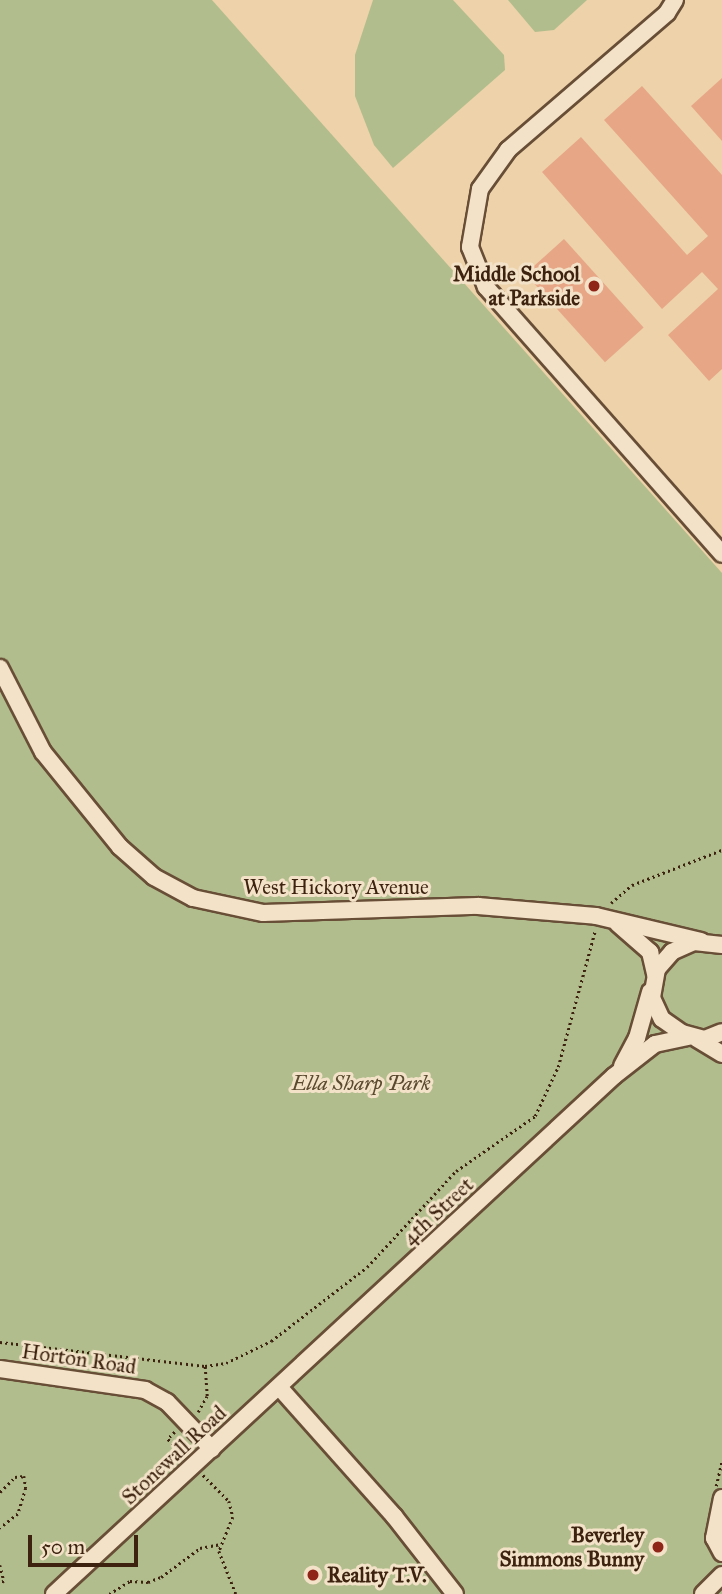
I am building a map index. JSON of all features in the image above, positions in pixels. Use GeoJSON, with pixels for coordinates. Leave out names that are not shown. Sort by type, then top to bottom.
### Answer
{"type":"FeatureCollection","features":[{"type":"Feature","properties":{"kind":"street"},"geometry":{"type":"LineString","coordinates":[[675,0],[667,13],[508,150],[480,189],[470,247],[486,286],[722,554]]}},
{"type":"Feature","properties":{"kind":"street","name":"West Hickory Avenue"},"geometry":{"type":"LineString","coordinates":[[0,668],[43,752],[120,847],[174,891],[234,909],[263,913],[478,906],[596,916],[618,924],[671,931],[714,942]]}},
{"type":"Feature","properties":{"kind":"street","name":"West Hickory Avenue"},"geometry":{"type":"LineString","coordinates":[[618,924],[650,952],[654,1007],[662,1019],[722,1054]]}},
{"type":"Feature","properties":{"kind":"street"},"geometry":{"type":"LineString","coordinates":[[654,979],[672,952],[714,942]]}},
{"type":"Feature","properties":{"kind":"street","name":"4th Street"},"geometry":{"type":"LineString","coordinates":[[614,1076],[636,1038],[654,979]]}},
{"type":"Feature","properties":{"kind":"street","name":"4th Street"},"geometry":{"type":"LineString","coordinates":[[285,1381],[614,1076],[656,1044],[722,1032]]}},
{"type":"Feature","properties":{"kind":"street","name":"Horton Road"},"geometry":{"type":"LineString","coordinates":[[0,1369],[145,1390],[167,1402],[212,1449]]}},
{"type":"Feature","properties":{"kind":"street"},"geometry":{"type":"LineString","coordinates":[[285,1381],[455,1594]]}},
{"type":"Feature","properties":{"kind":"street","name":"Stonewall Road"},"geometry":{"type":"LineString","coordinates":[[54,1594],[285,1381]]}},
{"type":"Feature","properties":{"kind":"street"},"geometry":{"type":"LineString","coordinates":[[722,1498],[714,1538],[722,1553]]}},
{"type":"Feature","properties":{"kind":"street"},"geometry":{"type":"LineString","coordinates":[[703,1594],[722,1576]]}},
{"type":"Feature","properties":{"kind":"path"},"geometry":{"type":"LineString","coordinates":[[607,908],[632,885],[722,850]]}},
{"type":"Feature","properties":{"kind":"path"},"geometry":{"type":"LineString","coordinates":[[0,1342],[205,1366],[249,1353],[321,1305],[367,1267],[456,1171],[535,1116],[554,1079],[597,926]]}},
{"type":"Feature","properties":{"kind":"path"},"geometry":{"type":"LineString","coordinates":[[205,1366],[208,1396],[187,1422],[168,1439],[229,1501],[233,1517],[220,1544],[236,1594]]}},
{"type":"Feature","properties":{"kind":"path"},"geometry":{"type":"LineString","coordinates":[[0,1492],[15,1477],[24,1476],[26,1488],[18,1514],[0,1528]]}},
{"type":"Feature","properties":{"kind":"path"},"geometry":{"type":"LineString","coordinates":[[109,1594],[130,1581],[148,1582],[161,1577],[200,1548],[220,1544]]}},
{"type":"Feature","properties":{"kind":"path"},"geometry":{"type":"LineString","coordinates":[[0,1565],[4,1581],[0,1584]]}},
{"type":"Feature","properties":{"kind":"green space","name":"Ella Sharp Park"},"geometry":{"type":"Polygon","coordinates":[[[0,0],[212,0],[722,573],[722,1594],[0,1594],[0,0]]]}},
{"type":"Feature","properties":{"kind":"green space"},"geometry":{"type":"Polygon","coordinates":[[[373,0],[453,0],[504,55],[505,70],[393,168],[374,145],[355,96],[355,55],[373,0]]]}},
{"type":"Feature","properties":{"kind":"green space"},"geometry":{"type":"Polygon","coordinates":[[[508,0],[587,0],[554,30],[535,32],[508,0]]]}},
{"type":"Feature","properties":{"kind":"building"},"geometry":{"type":"Polygon","coordinates":[[[722,78],[722,141],[691,106],[722,78]]]}},
{"type":"Feature","properties":{"kind":"building"},"geometry":{"type":"Polygon","coordinates":[[[642,86],[722,175],[722,369],[709,381],[668,335],[718,289],[702,272],[662,309],[542,172],[581,137],[687,255],[708,236],[604,120],[642,86]]]}},
{"type":"Feature","properties":{"kind":"building"},"geometry":{"type":"Polygon","coordinates":[[[564,239],[644,327],[605,362],[525,274],[564,239]]]}},
{"type":"Feature","properties":{"kind":"place","name":"Middle School at Parkside"},"geometry":{"type":"Point","coordinates":[594,286]}},
{"type":"Feature","properties":{"kind":"place","name":"Beverley Simmons Bunny"},"geometry":{"type":"Point","coordinates":[658,1547]}},
{"type":"Feature","properties":{"kind":"place","name":"Reality T.V."},"geometry":{"type":"Point","coordinates":[313,1575]}}]}
